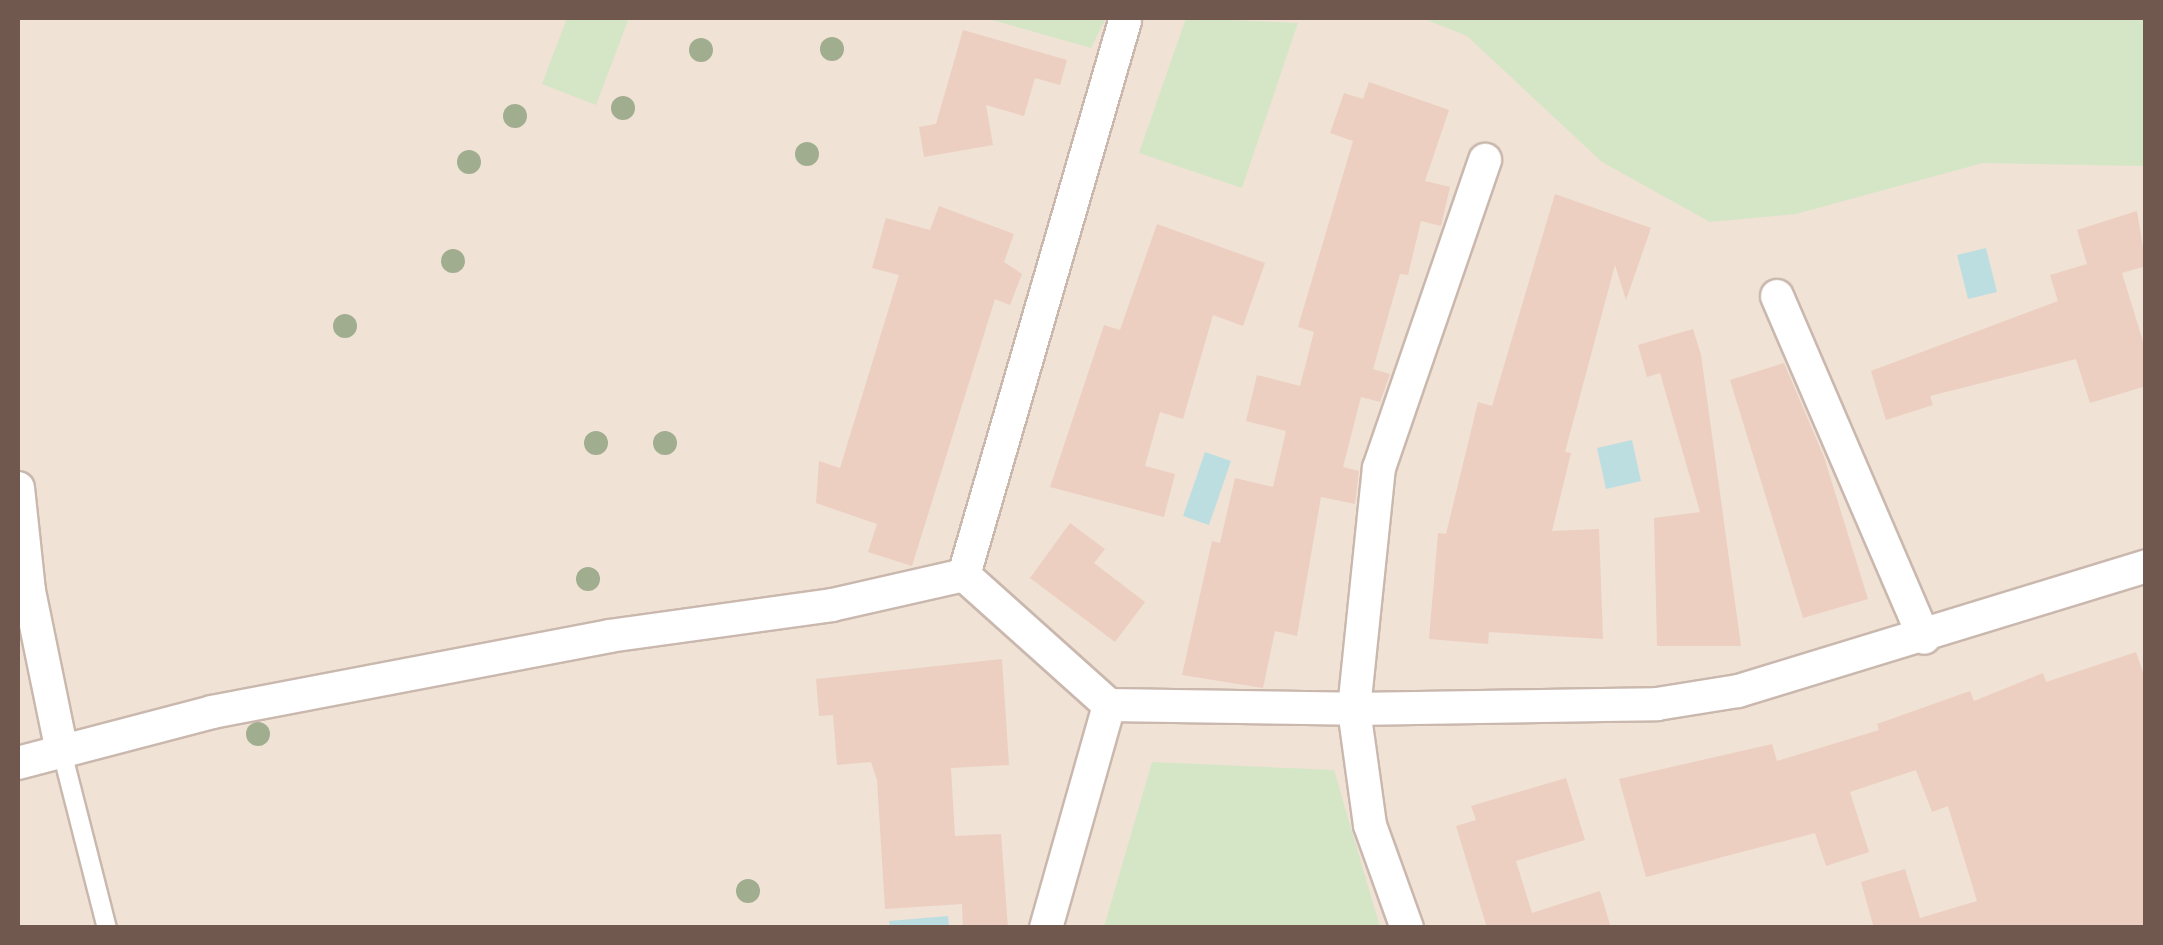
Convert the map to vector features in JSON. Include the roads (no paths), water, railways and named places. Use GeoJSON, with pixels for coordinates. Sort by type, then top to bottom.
{"type":"FeatureCollection","features":[{"type":"Feature","properties":{"kind":"street"},"geometry":{"type":"LineString","coordinates":[[964,575],[1125,21]]}},
{"type":"Feature","properties":{"kind":"street"},"geometry":{"type":"LineString","coordinates":[[1407,928],[1370,825],[1354,709],[1379,468],[1484,160]]}},
{"type":"Feature","properties":{"kind":"street"},"geometry":{"type":"LineString","coordinates":[[1777,296],[1924,638]]}},
{"type":"Feature","properties":{"kind":"street"},"geometry":{"type":"LineString","coordinates":[[18,488],[29,591],[62,752]]}},
{"type":"Feature","properties":{"kind":"street"},"geometry":{"type":"LineString","coordinates":[[964,575],[1110,706],[1354,709],[1658,704],[1738,691],[1924,638],[2146,566]]}},
{"type":"Feature","properties":{"kind":"street"},"geometry":{"type":"LineString","coordinates":[[18,762],[212,712],[434,668],[832,605],[964,575]]}},
{"type":"Feature","properties":{"kind":"street"},"geometry":{"type":"LineString","coordinates":[[1046,928],[1110,706]]}},
{"type":"Feature","properties":{"kind":"lane"},"geometry":{"type":"LineString","coordinates":[[62,752],[107,928]]}},
{"type":"Feature","properties":{"kind":"water"},"geometry":{"type":"Polygon","coordinates":[[[1986,248],[1997,292],[1968,299],[1957,255],[1986,248]]]}},
{"type":"Feature","properties":{"kind":"water"},"geometry":{"type":"Polygon","coordinates":[[[1632,440],[1641,481],[1606,489],[1597,448],[1632,440]]]}},
{"type":"Feature","properties":{"kind":"water"},"geometry":{"type":"Polygon","coordinates":[[[1205,452],[1231,461],[1209,525],[1183,516],[1205,452]]]}},
{"type":"Feature","properties":{"kind":"water"},"geometry":{"type":"Polygon","coordinates":[[[948,916],[949,927],[890,927],[889,921],[948,916]]]}}]}
